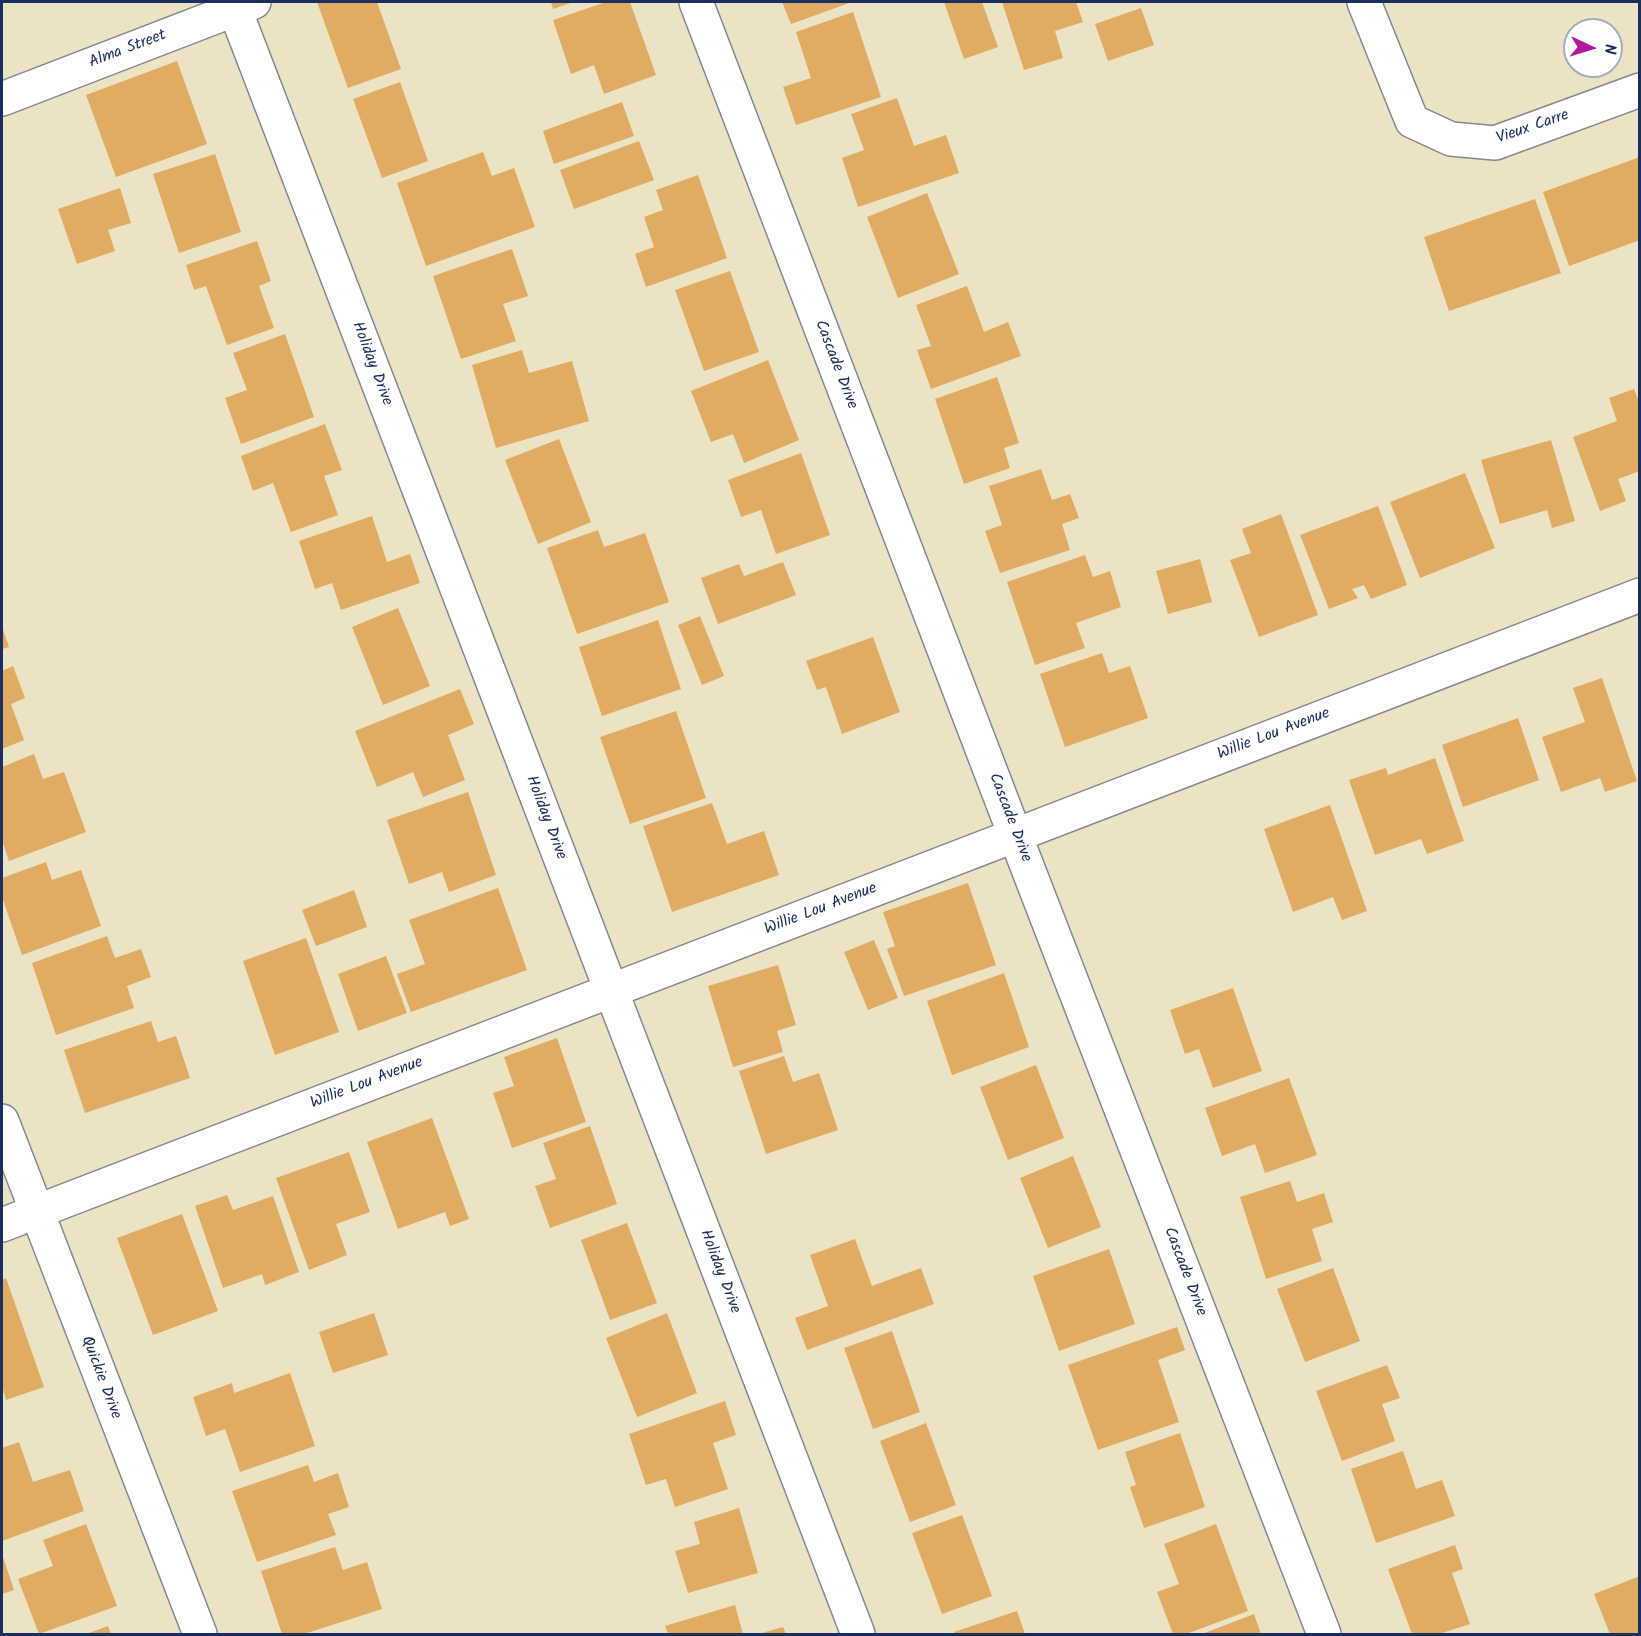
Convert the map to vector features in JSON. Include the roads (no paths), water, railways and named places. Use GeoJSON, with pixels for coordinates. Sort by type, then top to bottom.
{"type":"FeatureCollection","features":[{"type":"Feature","properties":{"kind":"street","name":"Cascade Drive"},"geometry":{"type":"LineString","coordinates":[[696,2],[1324,1635]]}},
{"type":"Feature","properties":{"kind":"street","name":"Vieux Carre"},"geometry":{"type":"LineString","coordinates":[[1364,2],[1412,122],[1450,139],[1495,143],[1640,90]]}},
{"type":"Feature","properties":{"kind":"street","name":"Alma Street"},"geometry":{"type":"LineString","coordinates":[[2,99],[240,4]]}},
{"type":"Feature","properties":{"kind":"street","name":"Holiday Drive"},"geometry":{"type":"LineString","coordinates":[[240,4],[611,990],[858,1635]]}},
{"type":"Feature","properties":{"kind":"street","name":"Willie Lou Avenue"},"geometry":{"type":"LineString","coordinates":[[2,1225],[1640,595]]}},
{"type":"Feature","properties":{"kind":"street","name":"Quickie Drive"},"geometry":{"type":"LineString","coordinates":[[2,1121],[200,1635]]}}]}
